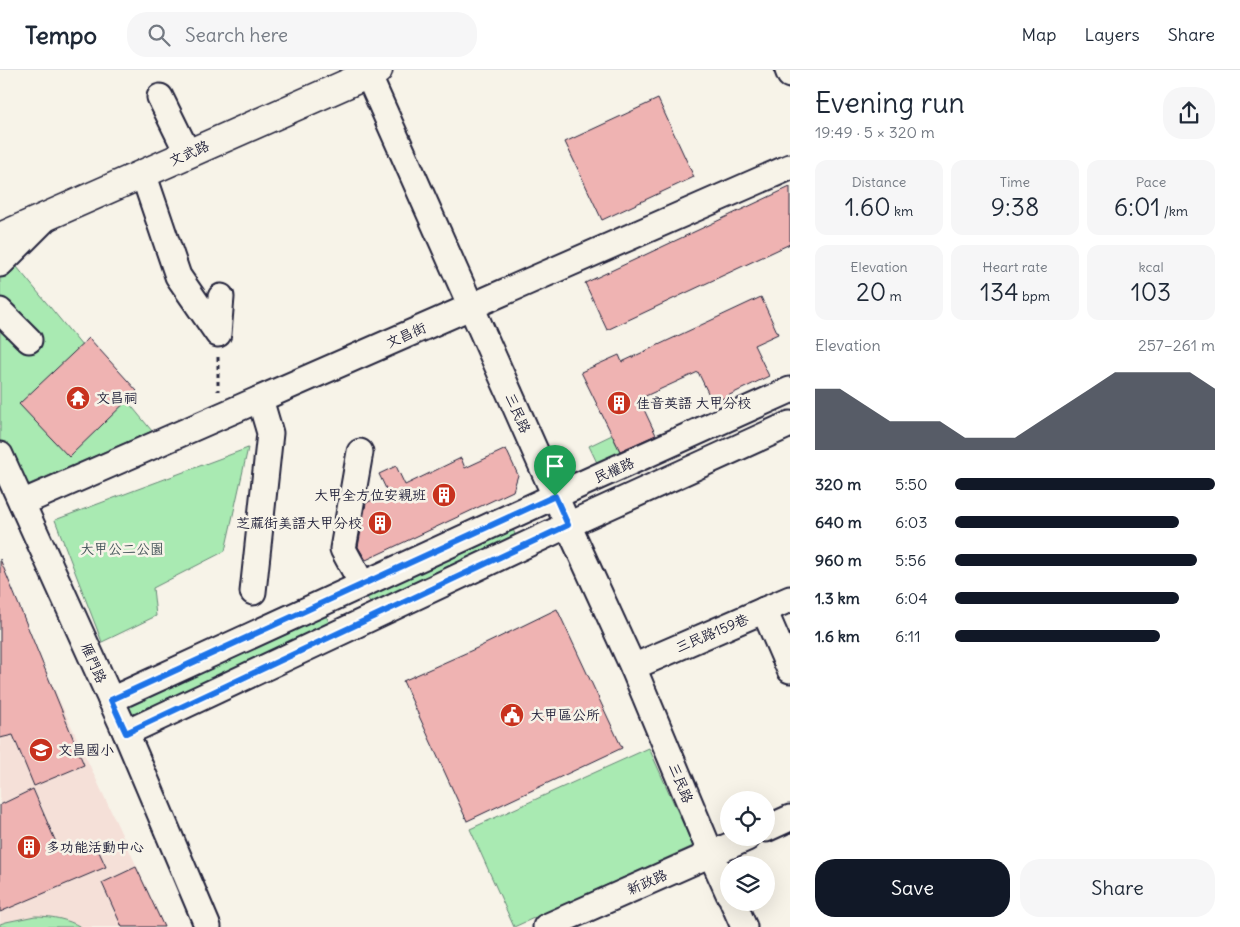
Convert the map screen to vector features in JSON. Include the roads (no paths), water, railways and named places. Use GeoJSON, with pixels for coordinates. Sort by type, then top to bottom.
{"type":"FeatureCollection","features":[{"type":"Feature","properties":{"kind":"main road","name":"文武路"},"geometry":{"type":"LineString","coordinates":[[0,237],[371,72]]}},
{"type":"Feature","properties":{"kind":"street"},"geometry":{"type":"LineString","coordinates":[[788,70],[790,75]]}},
{"type":"Feature","properties":{"kind":"street","name":"三民路"},"geometry":{"type":"LineString","coordinates":[[371,72],[471,306],[568,525],[634,667],[720,874]]}},
{"type":"Feature","properties":{"kind":"street"},"geometry":{"type":"LineString","coordinates":[[160,97],[188,154]]}},
{"type":"Feature","properties":{"kind":"street","name":"文昌街"},"geometry":{"type":"LineString","coordinates":[[22,503],[790,166]]}},
{"type":"Feature","properties":{"kind":"street"},"geometry":{"type":"LineString","coordinates":[[143,174],[178,276],[218,334],[221,297]]}},
{"type":"Feature","properties":{"kind":"street"},"geometry":{"type":"LineString","coordinates":[[0,264],[50,215]]}},
{"type":"Feature","properties":{"kind":"street"},"geometry":{"type":"LineString","coordinates":[[0,311],[29,340]]}},
{"type":"Feature","properties":{"kind":"street","name":"民權路"},"geometry":{"type":"LineString","coordinates":[[111,700],[790,390]]}},
{"type":"Feature","properties":{"kind":"street"},"geometry":{"type":"LineString","coordinates":[[253,592],[270,433],[260,399]]}},
{"type":"Feature","properties":{"kind":"street"},"geometry":{"type":"LineString","coordinates":[[126,733],[568,525],[790,424]]}},
{"type":"Feature","properties":{"kind":"street"},"geometry":{"type":"LineString","coordinates":[[355,625],[347,591],[342,549],[360,452]]}},
{"type":"Feature","properties":{"kind":"street","name":"雁門路"},"geometry":{"type":"LineString","coordinates":[[0,455],[126,733],[208,927]]}},
{"type":"Feature","properties":{"kind":"street","name":"三民路159巷"},"geometry":{"type":"LineString","coordinates":[[634,667],[790,599]]}},
{"type":"Feature","properties":{"kind":"street"},"geometry":{"type":"LineString","coordinates":[[764,610],[790,670]]}},
{"type":"Feature","properties":{"kind":"street"},"geometry":{"type":"LineString","coordinates":[[775,825],[790,818]]}},
{"type":"Feature","properties":{"kind":"street","name":"新政路"},"geometry":{"type":"LineString","coordinates":[[546,927],[730,846]]}},
{"type":"Feature","properties":{"kind":"street"},"geometry":{"type":"LineString","coordinates":[[737,911],[744,927]]}},
{"type":"Feature","properties":{"kind":"place","name":"文昌祠"},"geometry":{"type":"Point","coordinates":[78,398]}},
{"type":"Feature","properties":{"kind":"place","name":"佳音英語 大甲分校"},"geometry":{"type":"Point","coordinates":[619,403]}},
{"type":"Feature","properties":{"kind":"place","name":"大甲全方位安親班"},"geometry":{"type":"Point","coordinates":[444,495]}},
{"type":"Feature","properties":{"kind":"place","name":"芝蔴街美語大甲分校"},"geometry":{"type":"Point","coordinates":[380,523]}},
{"type":"Feature","properties":{"kind":"place","name":"大甲區公所"},"geometry":{"type":"Point","coordinates":[512,715]}},
{"type":"Feature","properties":{"kind":"place","name":"文昌國小"},"geometry":{"type":"Point","coordinates":[41,750]}},
{"type":"Feature","properties":{"kind":"place","name":"多功能活動中心"},"geometry":{"type":"Point","coordinates":[29,847]}},
{"type":"Feature","properties":{"kind":"park label","name":"大甲公二公園"},"geometry":{"type":"Point","coordinates":[122,549]}}]}
